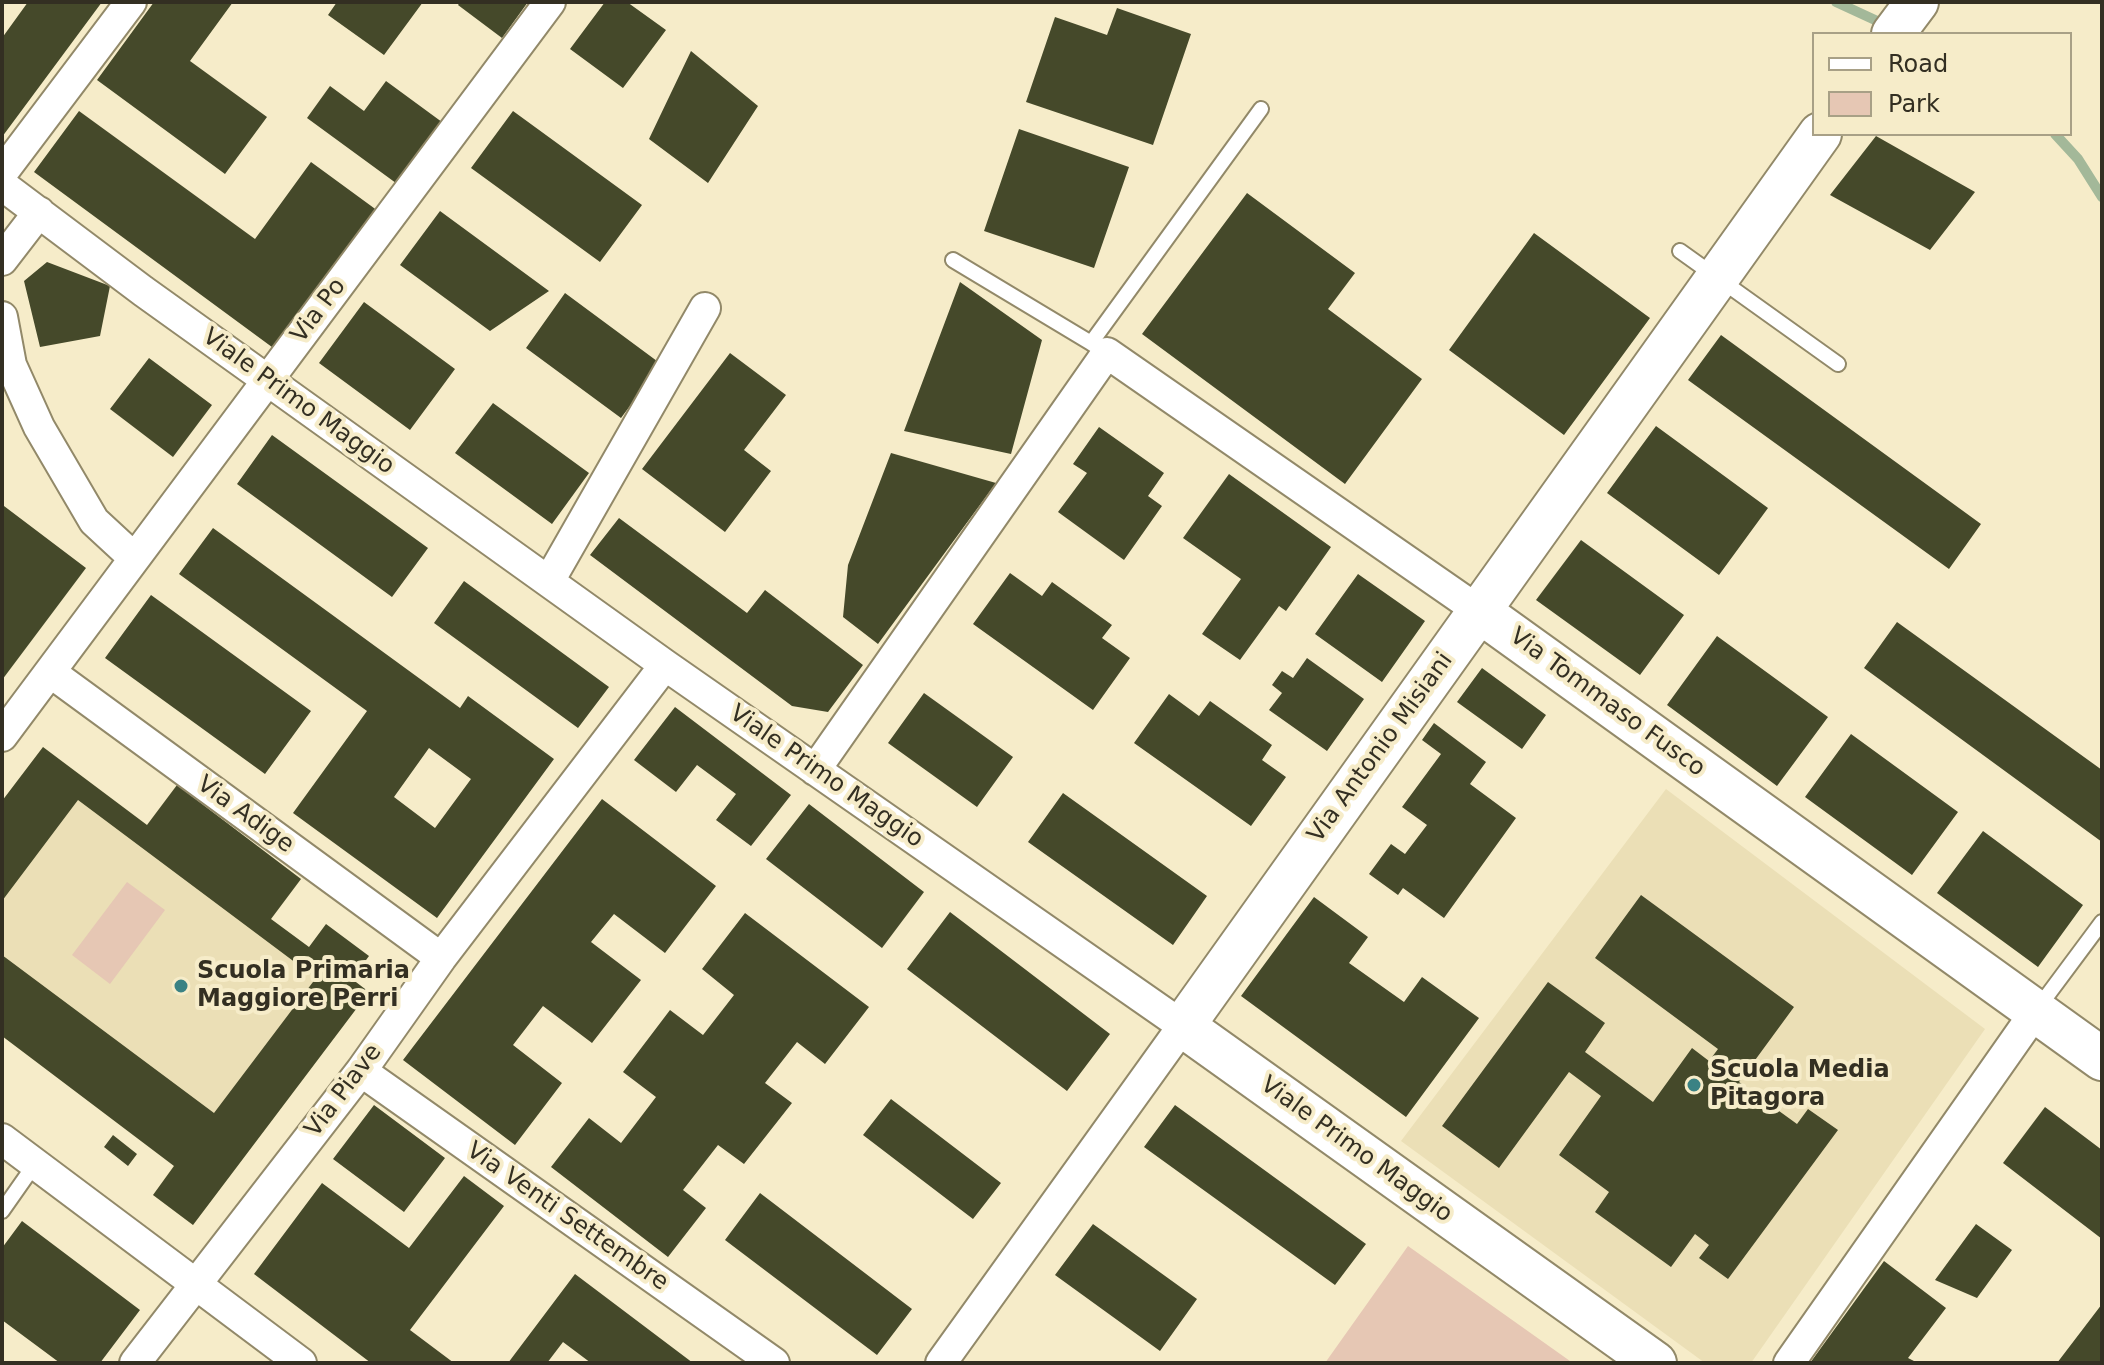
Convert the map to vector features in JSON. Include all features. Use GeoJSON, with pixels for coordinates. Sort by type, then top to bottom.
{"type":"FeatureCollection","features":[{"type":"Feature","properties":{"kind":"street"},"geometry":{"type":"LineString","coordinates":[[2,173],[131,2]]}},
{"type":"Feature","properties":{"kind":"street","name":"Via Po"},"geometry":{"type":"LineString","coordinates":[[2,736],[550,2]]}},
{"type":"Feature","properties":{"kind":"street"},"geometry":{"type":"LineString","coordinates":[[1894,32],[1917,2]]}},
{"type":"Feature","properties":{"kind":"street","name":"Via Antonio Misiani"},"geometry":{"type":"LineString","coordinates":[[941,1363],[1819,136]]}},
{"type":"Feature","properties":{"kind":"street","name":"Viale Primo Maggio"},"geometry":{"type":"LineString","coordinates":[[2,185],[665,665],[1183,1026],[1655,1363]]}},
{"type":"Feature","properties":{"kind":"street"},"geometry":{"type":"LineString","coordinates":[[2,260],[39,212]]}},
{"type":"Feature","properties":{"kind":"street"},"geometry":{"type":"LineString","coordinates":[[549,581],[705,308]]}},
{"type":"Feature","properties":{"kind":"street"},"geometry":{"type":"LineString","coordinates":[[2,317],[11,365],[39,427],[94,521],[134,558]]}},
{"type":"Feature","properties":{"kind":"street"},"geometry":{"type":"LineString","coordinates":[[815,770],[1099,348]]}},
{"type":"Feature","properties":{"kind":"street","name":"Via Tommaso Fusco"},"geometry":{"type":"LineString","coordinates":[[1099,348],[1479,611],[2102,1059]]}},
{"type":"Feature","properties":{"kind":"street","name":"Via Piave"},"geometry":{"type":"LineString","coordinates":[[135,1363],[361,1071],[441,958],[665,665]]}},
{"type":"Feature","properties":{"kind":"street","name":"Via Adige"},"geometry":{"type":"LineString","coordinates":[[50,672],[441,958]]}},
{"type":"Feature","properties":{"kind":"street"},"geometry":{"type":"LineString","coordinates":[[1789,1363],[2036,1011]]}},
{"type":"Feature","properties":{"kind":"street","name":"Via Venti Settembre"},"geometry":{"type":"LineString","coordinates":[[361,1071],[774,1363]]}},
{"type":"Feature","properties":{"kind":"street"},"geometry":{"type":"LineString","coordinates":[[2,1139],[301,1363]]}},
{"type":"Feature","properties":{"kind":"lane"},"geometry":{"type":"LineString","coordinates":[[953,260],[1099,348],[1261,109]]}},
{"type":"Feature","properties":{"kind":"lane"},"geometry":{"type":"LineString","coordinates":[[1680,251],[1838,364]]}},
{"type":"Feature","properties":{"kind":"lane"},"geometry":{"type":"LineString","coordinates":[[2036,1011],[2102,922]]}},
{"type":"Feature","properties":{"kind":"lane"},"geometry":{"type":"LineString","coordinates":[[2,1211],[35,1164]]}},
{"type":"Feature","properties":{"kind":"shaded area","name":"Scuola Primaria Maggiore Perri"},"geometry":{"type":"Polygon","coordinates":[[[43,747],[147,825],[177,785],[301,879],[271,919],[369,992],[193,1225],[153,1195],[174,1165],[2,1036],[2,801],[43,747]]]}},
{"type":"Feature","properties":{"kind":"shaded area","name":"Scuola Media Pitagora"},"geometry":{"type":"Polygon","coordinates":[[[1666,789],[1985,1029],[1751,1363],[1705,1363],[1401,1141],[1666,789]]]}},
{"type":"Feature","properties":{"kind":"green space"},"geometry":{"type":"Polygon","coordinates":[[[127,882],[165,910],[110,984],[72,955],[127,882]]]}},
{"type":"Feature","properties":{"kind":"green space"},"geometry":{"type":"Polygon","coordinates":[[[1408,1246],[1570,1361],[1569,1363],[1325,1363],[1408,1246]]]}},
{"type":"Feature","properties":{"kind":"building"},"geometry":{"type":"Polygon","coordinates":[[[28,2],[102,2],[2,137],[2,38],[28,2]]]}},
{"type":"Feature","properties":{"kind":"building"},"geometry":{"type":"Polygon","coordinates":[[[154,2],[233,2],[190,61],[267,117],[225,174],[97,80],[154,2]]]}},
{"type":"Feature","properties":{"kind":"building"},"geometry":{"type":"Polygon","coordinates":[[[337,2],[423,2],[384,55],[328,15],[337,2]]]}},
{"type":"Feature","properties":{"kind":"building"},"geometry":{"type":"Polygon","coordinates":[[[460,2],[528,2],[502,38],[458,5],[460,2]]]}},
{"type":"Feature","properties":{"kind":"building"},"geometry":{"type":"Polygon","coordinates":[[[605,2],[627,2],[666,30],[623,88],[570,49],[605,2]]]}},
{"type":"Feature","properties":{"kind":"building"},"geometry":{"type":"Polygon","coordinates":[[[1117,8],[1191,34],[1153,145],[1026,102],[1055,17],[1107,35],[1117,8]]]}},
{"type":"Feature","properties":{"kind":"building"},"geometry":{"type":"Polygon","coordinates":[[[691,51],[758,106],[708,183],[649,139],[691,51]]]}},
{"type":"Feature","properties":{"kind":"building"},"geometry":{"type":"Polygon","coordinates":[[[386,81],[446,125],[400,186],[307,118],[330,86],[364,111],[386,81]]]}},
{"type":"Feature","properties":{"kind":"building"},"geometry":{"type":"Polygon","coordinates":[[[79,111],[255,239],[311,162],[378,211],[276,350],[34,172],[79,111]]]}},
{"type":"Feature","properties":{"kind":"building"},"geometry":{"type":"Polygon","coordinates":[[[513,111],[642,205],[600,262],[471,168],[513,111]]]}},
{"type":"Feature","properties":{"kind":"building"},"geometry":{"type":"Polygon","coordinates":[[[1019,129],[1129,167],[1094,268],[984,231],[1019,129]]]}},
{"type":"Feature","properties":{"kind":"building"},"geometry":{"type":"Polygon","coordinates":[[[1876,136],[1975,192],[1930,250],[1830,195],[1876,136]]]}},
{"type":"Feature","properties":{"kind":"building"},"geometry":{"type":"Polygon","coordinates":[[[1247,193],[1355,273],[1328,309],[1422,379],[1345,484],[1142,334],[1247,193]]]}},
{"type":"Feature","properties":{"kind":"building"},"geometry":{"type":"Polygon","coordinates":[[[440,211],[549,291],[490,331],[400,265],[440,211]]]}},
{"type":"Feature","properties":{"kind":"building"},"geometry":{"type":"Polygon","coordinates":[[[1534,233],[1650,318],[1564,435],[1449,350],[1534,233]]]}},
{"type":"Feature","properties":{"kind":"building"},"geometry":{"type":"Polygon","coordinates":[[[47,262],[110,286],[100,336],[40,347],[24,281],[47,262]]]}},
{"type":"Feature","properties":{"kind":"building"},"geometry":{"type":"Polygon","coordinates":[[[960,282],[1042,340],[1011,454],[904,431],[960,282]]]}},
{"type":"Feature","properties":{"kind":"building"},"geometry":{"type":"Polygon","coordinates":[[[565,293],[661,364],[621,418],[526,348],[565,293]]]}},
{"type":"Feature","properties":{"kind":"building"},"geometry":{"type":"Polygon","coordinates":[[[364,302],[455,369],[410,430],[319,363],[364,302]]]}},
{"type":"Feature","properties":{"kind":"building"},"geometry":{"type":"Polygon","coordinates":[[[1721,335],[1981,524],[1949,569],[1688,380],[1721,335]]]}},
{"type":"Feature","properties":{"kind":"building"},"geometry":{"type":"Polygon","coordinates":[[[730,353],[786,395],[744,450],[771,471],[725,532],[642,469],[730,353]]]}},
{"type":"Feature","properties":{"kind":"building"},"geometry":{"type":"Polygon","coordinates":[[[149,358],[212,405],[173,457],[110,409],[149,358]]]}},
{"type":"Feature","properties":{"kind":"building"},"geometry":{"type":"Polygon","coordinates":[[[493,403],[589,473],[552,524],[455,453],[493,403]]]}},
{"type":"Feature","properties":{"kind":"building"},"geometry":{"type":"Polygon","coordinates":[[[1656,426],[1768,508],[1719,575],[1607,493],[1656,426]]]}},
{"type":"Feature","properties":{"kind":"building"},"geometry":{"type":"Polygon","coordinates":[[[1099,427],[1164,473],[1148,496],[1162,506],[1124,560],[1058,512],[1087,473],[1073,464],[1099,427]]]}},
{"type":"Feature","properties":{"kind":"building"},"geometry":{"type":"Polygon","coordinates":[[[272,435],[428,548],[392,597],[237,484],[272,435]]]}},
{"type":"Feature","properties":{"kind":"building"},"geometry":{"type":"Polygon","coordinates":[[[891,453],[996,483],[878,644],[843,617],[848,565],[891,453]]]}},
{"type":"Feature","properties":{"kind":"building"},"geometry":{"type":"Polygon","coordinates":[[[1229,474],[1331,547],[1286,611],[1279,606],[1240,660],[1202,634],[1241,579],[1183,538],[1229,474]]]}},
{"type":"Feature","properties":{"kind":"building"},"geometry":{"type":"Polygon","coordinates":[[[4,506],[86,568],[2,680],[2,508],[4,506]]]}},
{"type":"Feature","properties":{"kind":"building"},"geometry":{"type":"Polygon","coordinates":[[[619,518],[747,613],[765,590],[863,665],[828,712],[792,706],[590,555],[619,518]]]}},
{"type":"Feature","properties":{"kind":"building"},"geometry":{"type":"Polygon","coordinates":[[[213,528],[460,708],[468,696],[554,759],[437,918],[293,813],[367,711],[179,574],[213,528]],[[429,748],[394,797],[435,828],[471,779],[429,748]]]}},
{"type":"Feature","properties":{"kind":"building"},"geometry":{"type":"Polygon","coordinates":[[[1581,540],[1684,615],[1640,675],[1536,600],[1581,540]]]}},
{"type":"Feature","properties":{"kind":"building"},"geometry":{"type":"Polygon","coordinates":[[[1010,573],[1042,596],[1052,582],[1112,625],[1102,638],[1130,658],[1093,710],[973,624],[1010,573]]]}},
{"type":"Feature","properties":{"kind":"building"},"geometry":{"type":"Polygon","coordinates":[[[1358,574],[1425,621],[1382,682],[1315,634],[1358,574]]]}},
{"type":"Feature","properties":{"kind":"building"},"geometry":{"type":"Polygon","coordinates":[[[464,581],[609,687],[578,728],[434,623],[464,581]]]}},
{"type":"Feature","properties":{"kind":"building"},"geometry":{"type":"Polygon","coordinates":[[[151,595],[311,711],[265,774],[105,658],[151,595]]]}},
{"type":"Feature","properties":{"kind":"building"},"geometry":{"type":"Polygon","coordinates":[[[1897,622],[2102,770],[2102,842],[1864,668],[1897,622]]]}},
{"type":"Feature","properties":{"kind":"building"},"geometry":{"type":"Polygon","coordinates":[[[1717,636],[1828,717],[1777,786],[1667,705],[1717,636]]]}},
{"type":"Feature","properties":{"kind":"building"},"geometry":{"type":"Polygon","coordinates":[[[1307,658],[1364,699],[1327,751],[1269,710],[1282,693],[1272,685],[1282,671],[1293,678],[1307,658]]]}},
{"type":"Feature","properties":{"kind":"building"},"geometry":{"type":"Polygon","coordinates":[[[1482,668],[1546,715],[1522,749],[1457,702],[1482,668]]]}},
{"type":"Feature","properties":{"kind":"building"},"geometry":{"type":"Polygon","coordinates":[[[924,693],[1013,757],[977,807],[888,743],[924,693]]]}},
{"type":"Feature","properties":{"kind":"building"},"geometry":{"type":"Polygon","coordinates":[[[1169,694],[1199,716],[1210,701],[1272,745],[1262,760],[1286,777],[1251,826],[1134,743],[1169,694]]]}},
{"type":"Feature","properties":{"kind":"building"},"geometry":{"type":"Polygon","coordinates":[[[675,707],[791,795],[751,846],[716,820],[736,794],[697,765],[676,792],[634,760],[675,707]]]}},
{"type":"Feature","properties":{"kind":"building"},"geometry":{"type":"Polygon","coordinates":[[[1434,723],[1486,762],[1470,784],[1516,818],[1444,918],[1403,888],[1398,895],[1369,874],[1391,844],[1405,854],[1427,825],[1402,807],[1441,754],[1422,740],[1434,723]]]}},
{"type":"Feature","properties":{"kind":"building"},"geometry":{"type":"Polygon","coordinates":[[[1851,734],[1958,812],[1912,875],[1805,797],[1851,734]]]}},
{"type":"Feature","properties":{"kind":"building"},"geometry":{"type":"Polygon","coordinates":[[[43,747],[147,825],[177,785],[301,879],[271,919],[309,947],[326,924],[369,956],[352,979],[369,992],[193,1225],[153,1195],[174,1166],[2,1036],[2,955],[214,1113],[316,978],[78,800],[2,901],[2,801],[43,747]]]}},
{"type":"Feature","properties":{"kind":"building"},"geometry":{"type":"Polygon","coordinates":[[[1063,793],[1207,896],[1173,945],[1028,842],[1063,793]]]}},
{"type":"Feature","properties":{"kind":"building"},"geometry":{"type":"Polygon","coordinates":[[[602,799],[716,886],[665,953],[614,914],[591,942],[641,980],[592,1043],[543,1006],[513,1045],[562,1083],[515,1145],[403,1060],[602,799]]]}},
{"type":"Feature","properties":{"kind":"building"},"geometry":{"type":"Polygon","coordinates":[[[809,804],[924,892],[882,948],[766,859],[809,804]]]}},
{"type":"Feature","properties":{"kind":"building"},"geometry":{"type":"Polygon","coordinates":[[[1983,831],[2083,905],[2038,967],[1937,893],[1983,831]]]}},
{"type":"Feature","properties":{"kind":"building"},"geometry":{"type":"Polygon","coordinates":[[[1641,895],[1794,1007],[1739,1082],[1797,1124],[1808,1109],[1838,1130],[1728,1279],[1699,1258],[1709,1245],[1695,1234],[1671,1267],[1595,1212],[1609,1192],[1559,1155],[1601,1096],[1569,1072],[1499,1168],[1442,1126],[1548,982],[1605,1023],[1585,1052],[1653,1102],[1692,1048],[1709,1061],[1718,1049],[1595,958],[1641,895]]]}},
{"type":"Feature","properties":{"kind":"building"},"geometry":{"type":"Polygon","coordinates":[[[1314,897],[1368,937],[1349,963],[1404,1002],[1422,977],[1479,1018],[1406,1117],[1241,996],[1314,897]]]}},
{"type":"Feature","properties":{"kind":"building"},"geometry":{"type":"Polygon","coordinates":[[[950,912],[1110,1034],[1067,1091],[907,969],[950,912]]]}},
{"type":"Feature","properties":{"kind":"building"},"geometry":{"type":"Polygon","coordinates":[[[745,913],[869,1007],[825,1064],[797,1042],[765,1083],[792,1103],[744,1164],[718,1145],[683,1190],[706,1208],[668,1257],[551,1167],[589,1118],[621,1143],[656,1097],[623,1072],[670,1010],[703,1035],[734,995],[702,969],[745,913]]]}},
{"type":"Feature","properties":{"kind":"building"},"geometry":{"type":"Polygon","coordinates":[[[891,1099],[1001,1183],[973,1219],[863,1135],[891,1099]]]}},
{"type":"Feature","properties":{"kind":"building"},"geometry":{"type":"Polygon","coordinates":[[[374,1105],[445,1158],[404,1212],[333,1159],[374,1105]]]}},
{"type":"Feature","properties":{"kind":"building"},"geometry":{"type":"Polygon","coordinates":[[[1175,1105],[1366,1244],[1335,1285],[1144,1147],[1175,1105]]]}},
{"type":"Feature","properties":{"kind":"building"},"geometry":{"type":"Polygon","coordinates":[[[2045,1107],[2102,1150],[2102,1239],[2003,1163],[2045,1107]]]}},
{"type":"Feature","properties":{"kind":"building"},"geometry":{"type":"Polygon","coordinates":[[[113,1135],[137,1154],[128,1166],[104,1147],[113,1135]]]}},
{"type":"Feature","properties":{"kind":"building"},"geometry":{"type":"Polygon","coordinates":[[[464,1176],[504,1206],[410,1330],[454,1363],[371,1363],[254,1274],[322,1183],[409,1248],[464,1176]]]}},
{"type":"Feature","properties":{"kind":"building"},"geometry":{"type":"Polygon","coordinates":[[[760,1193],[912,1309],[877,1355],[725,1240],[760,1193]]]}},
{"type":"Feature","properties":{"kind":"building"},"geometry":{"type":"Polygon","coordinates":[[[22,1221],[140,1310],[100,1363],[60,1363],[2,1320],[2,1248],[22,1221]]]}},
{"type":"Feature","properties":{"kind":"building"},"geometry":{"type":"Polygon","coordinates":[[[1093,1224],[1197,1299],[1160,1351],[1055,1275],[1093,1224]]]}},
{"type":"Feature","properties":{"kind":"building"},"geometry":{"type":"Polygon","coordinates":[[[1976,1224],[2012,1250],[1977,1298],[1935,1280],[1976,1224]]]}},
{"type":"Feature","properties":{"kind":"building"},"geometry":{"type":"Polygon","coordinates":[[[1884,1261],[1946,1308],[1908,1358],[1918,1363],[1810,1363],[1884,1261]]]}},
{"type":"Feature","properties":{"kind":"building"},"geometry":{"type":"Polygon","coordinates":[[[575,1274],[693,1363],[591,1363],[563,1342],[547,1363],[508,1363],[575,1274]]]}},
{"type":"Feature","properties":{"kind":"building"},"geometry":{"type":"Polygon","coordinates":[[[2102,1304],[2102,1363],[2057,1363],[2102,1304]]]}},
{"type":"Feature","properties":{"kind":"waterway"},"geometry":{"type":"LineString","coordinates":[[1836,2],[1888,26]]}},
{"type":"Feature","properties":{"kind":"waterway"},"geometry":{"type":"LineString","coordinates":[[2057,136],[2078,159],[2102,197]]}},
{"type":"Feature","properties":{"kind":"place","name":"Scuola Primaria Maggiore Perri"},"geometry":{"type":"Point","coordinates":[181,986]}},
{"type":"Feature","properties":{"kind":"place","name":"Scuola Media Pitagora"},"geometry":{"type":"Point","coordinates":[1694,1085]}}]}
